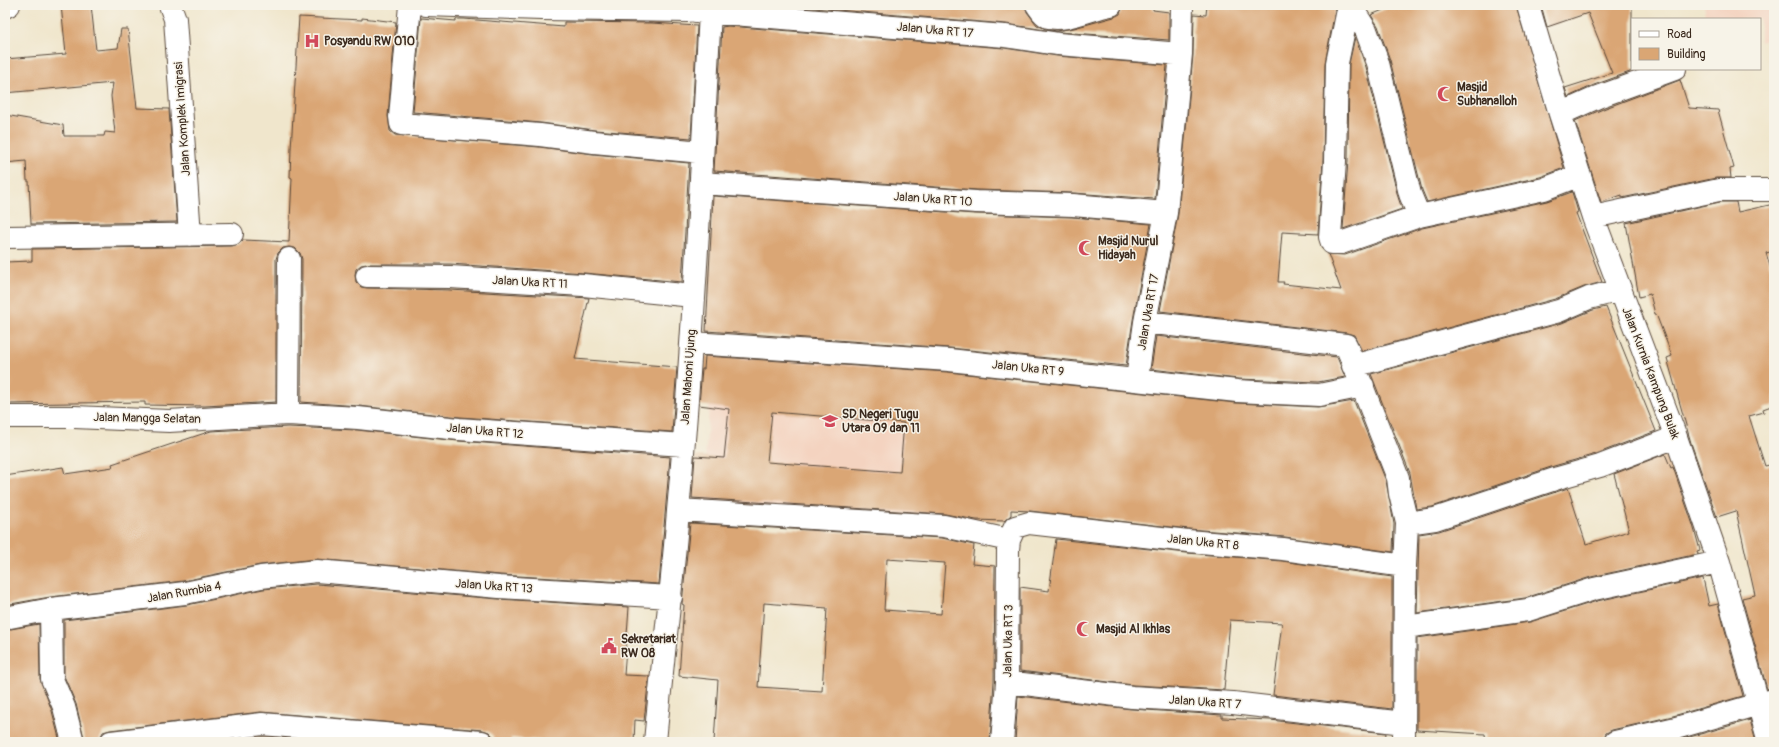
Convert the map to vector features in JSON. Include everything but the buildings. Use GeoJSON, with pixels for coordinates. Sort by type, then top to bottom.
{"type":"FeatureCollection","features":[{"type":"Feature","properties":{"kind":"street"},"geometry":{"type":"LineString","coordinates":[[5,7],[9,5]]}},
{"type":"Feature","properties":{"kind":"street","name":"Jalan Komplek Imigrasi"},"geometry":{"type":"LineString","coordinates":[[170,5],[176,19],[190,235]]}},
{"type":"Feature","properties":{"kind":"street"},"geometry":{"type":"LineString","coordinates":[[410,5],[400,117],[401,124],[540,135],[601,143],[702,152]]}},
{"type":"Feature","properties":{"kind":"street","name":"Jalan Uka RT 17"},"geometry":{"type":"LineString","coordinates":[[426,5],[688,8],[710,12],[1005,36],[1058,44],[1181,54]]}},
{"type":"Feature","properties":{"kind":"street"},"geometry":{"type":"LineString","coordinates":[[1037,5],[1047,16],[1067,16],[1111,5]]}},
{"type":"Feature","properties":{"kind":"street","name":"Jalan Uka RT 17"},"geometry":{"type":"LineString","coordinates":[[1137,379],[1145,322],[1166,213],[1181,54],[1182,5]]}},
{"type":"Feature","properties":{"kind":"street"},"geometry":{"type":"LineString","coordinates":[[1350,5],[1366,30],[1378,62],[1408,186],[1419,216]]}},
{"type":"Feature","properties":{"kind":"street"},"geometry":{"type":"LineString","coordinates":[[1350,5],[1337,63],[1335,161],[1330,237],[1332,243],[1341,243],[1419,216],[1537,190],[1580,176]]}},
{"type":"Feature","properties":{"kind":"street","name":"Jalan Kurnia Kampung Bulak"},"geometry":{"type":"LineString","coordinates":[[1528,5],[1560,114],[1593,217],[1676,437],[1767,701],[1769,742]]}},
{"type":"Feature","properties":{"kind":"street","name":"Jalan Mahoni Ujung"},"geometry":{"type":"LineString","coordinates":[[655,742],[663,649],[671,597],[692,344],[693,296],[710,12]]}},
{"type":"Feature","properties":{"kind":"street"},"geometry":{"type":"LineString","coordinates":[[1560,114],[1598,97],[1672,70]]}},
{"type":"Feature","properties":{"kind":"street","name":"Jalan Uka RT 10"},"geometry":{"type":"LineString","coordinates":[[700,183],[969,201],[1073,205],[1166,213]]}},
{"type":"Feature","properties":{"kind":"street"},"geometry":{"type":"LineString","coordinates":[[1593,217],[1719,190],[1774,190]]}},
{"type":"Feature","properties":{"kind":"street"},"geometry":{"type":"LineString","coordinates":[[5,238],[232,234]]}},
{"type":"Feature","properties":{"kind":"street"},"geometry":{"type":"LineString","coordinates":[[288,414],[289,259]]}},
{"type":"Feature","properties":{"kind":"street","name":"Jalan Uka RT 11"},"geometry":{"type":"LineString","coordinates":[[367,276],[450,277],[575,284],[693,296]]}},
{"type":"Feature","properties":{"kind":"street"},"geometry":{"type":"LineString","coordinates":[[1353,366],[1559,310],[1589,298],[1620,290]]}},
{"type":"Feature","properties":{"kind":"street"},"geometry":{"type":"LineString","coordinates":[[1145,322],[1346,345],[1398,478],[1407,523],[1405,566],[1404,732]]}},
{"type":"Feature","properties":{"kind":"street","name":"Jalan Uka RT 9"},"geometry":{"type":"LineString","coordinates":[[692,344],[949,360],[1137,379],[1237,391],[1319,395],[1363,386]]}},
{"type":"Feature","properties":{"kind":"street","name":"Jalan Mangga Selatan"},"geometry":{"type":"LineString","coordinates":[[5,417],[74,417],[169,420],[288,414]]}},
{"type":"Feature","properties":{"kind":"street","name":"Jalan Uka RT 12"},"geometry":{"type":"LineString","coordinates":[[288,414],[358,418],[459,429],[683,445]]}},
{"type":"Feature","properties":{"kind":"street"},"geometry":{"type":"LineString","coordinates":[[1407,523],[1435,519],[1550,480],[1600,466],[1676,437]]}},
{"type":"Feature","properties":{"kind":"street"},"geometry":{"type":"LineString","coordinates":[[679,510],[944,526],[1009,540]]}},
{"type":"Feature","properties":{"kind":"street","name":"Jalan Uka RT 8"},"geometry":{"type":"LineString","coordinates":[[1009,540],[1015,527],[1029,523],[1283,550],[1405,566]]}},
{"type":"Feature","properties":{"kind":"street","name":"Jalan Uka RT 3"},"geometry":{"type":"LineString","coordinates":[[1002,742],[1007,682],[1009,540]]}},
{"type":"Feature","properties":{"kind":"street"},"geometry":{"type":"LineString","coordinates":[[1405,627],[1528,610],[1594,589],[1719,562]]}},
{"type":"Feature","properties":{"kind":"street","name":"Jalan Uka RT 13"},"geometry":{"type":"LineString","coordinates":[[317,571],[499,587],[671,597]]}},
{"type":"Feature","properties":{"kind":"street","name":"Jalan Rumbia 4"},"geometry":{"type":"LineString","coordinates":[[5,618],[51,609],[185,594],[261,577],[317,571]]}},
{"type":"Feature","properties":{"kind":"street"},"geometry":{"type":"LineString","coordinates":[[51,609],[50,644],[52,679],[64,707],[73,742]]}},
{"type":"Feature","properties":{"kind":"street","name":"Jalan Uka RT 7"},"geometry":{"type":"LineString","coordinates":[[1007,682],[1132,697],[1233,704],[1404,732]]}},
{"type":"Feature","properties":{"kind":"street"},"geometry":{"type":"LineString","coordinates":[[1615,742],[1676,728],[1767,701]]}},
{"type":"Feature","properties":{"kind":"street"},"geometry":{"type":"LineString","coordinates":[[111,742],[262,724],[482,742]]}},
{"type":"Feature","properties":{"kind":"shaded area"},"geometry":{"type":"Polygon","coordinates":[[[1704,5],[1774,5],[1774,37],[1761,42],[1761,18],[1707,18],[1704,5]]]}},
{"type":"Feature","properties":{"kind":"shaded area","name":"SD Negeri Tugu Utara 09 dan 11"},"geometry":{"type":"Polygon","coordinates":[[[713,354],[956,372],[948,470],[966,471],[963,521],[702,502],[713,354]]]}},
{"type":"Feature","properties":{"kind":"place","name":"Posyandu RW 010"},"geometry":{"type":"Point","coordinates":[312,41]}},
{"type":"Feature","properties":{"kind":"place","name":"Masjid Subhanalloh"},"geometry":{"type":"Point","coordinates":[1445,94]}},
{"type":"Feature","properties":{"kind":"place","name":"Masjid Nurul Hidayah"},"geometry":{"type":"Point","coordinates":[1086,248]}},
{"type":"Feature","properties":{"kind":"place","name":"SD Negeri Tugu Utara 09 dan 11"},"geometry":{"type":"Point","coordinates":[830,421]}},
{"type":"Feature","properties":{"kind":"place","name":"Masjid Al Ikhlas"},"geometry":{"type":"Point","coordinates":[1084,629]}},
{"type":"Feature","properties":{"kind":"place","name":"Sekretariat RW 08"},"geometry":{"type":"Point","coordinates":[609,646]}}]}
